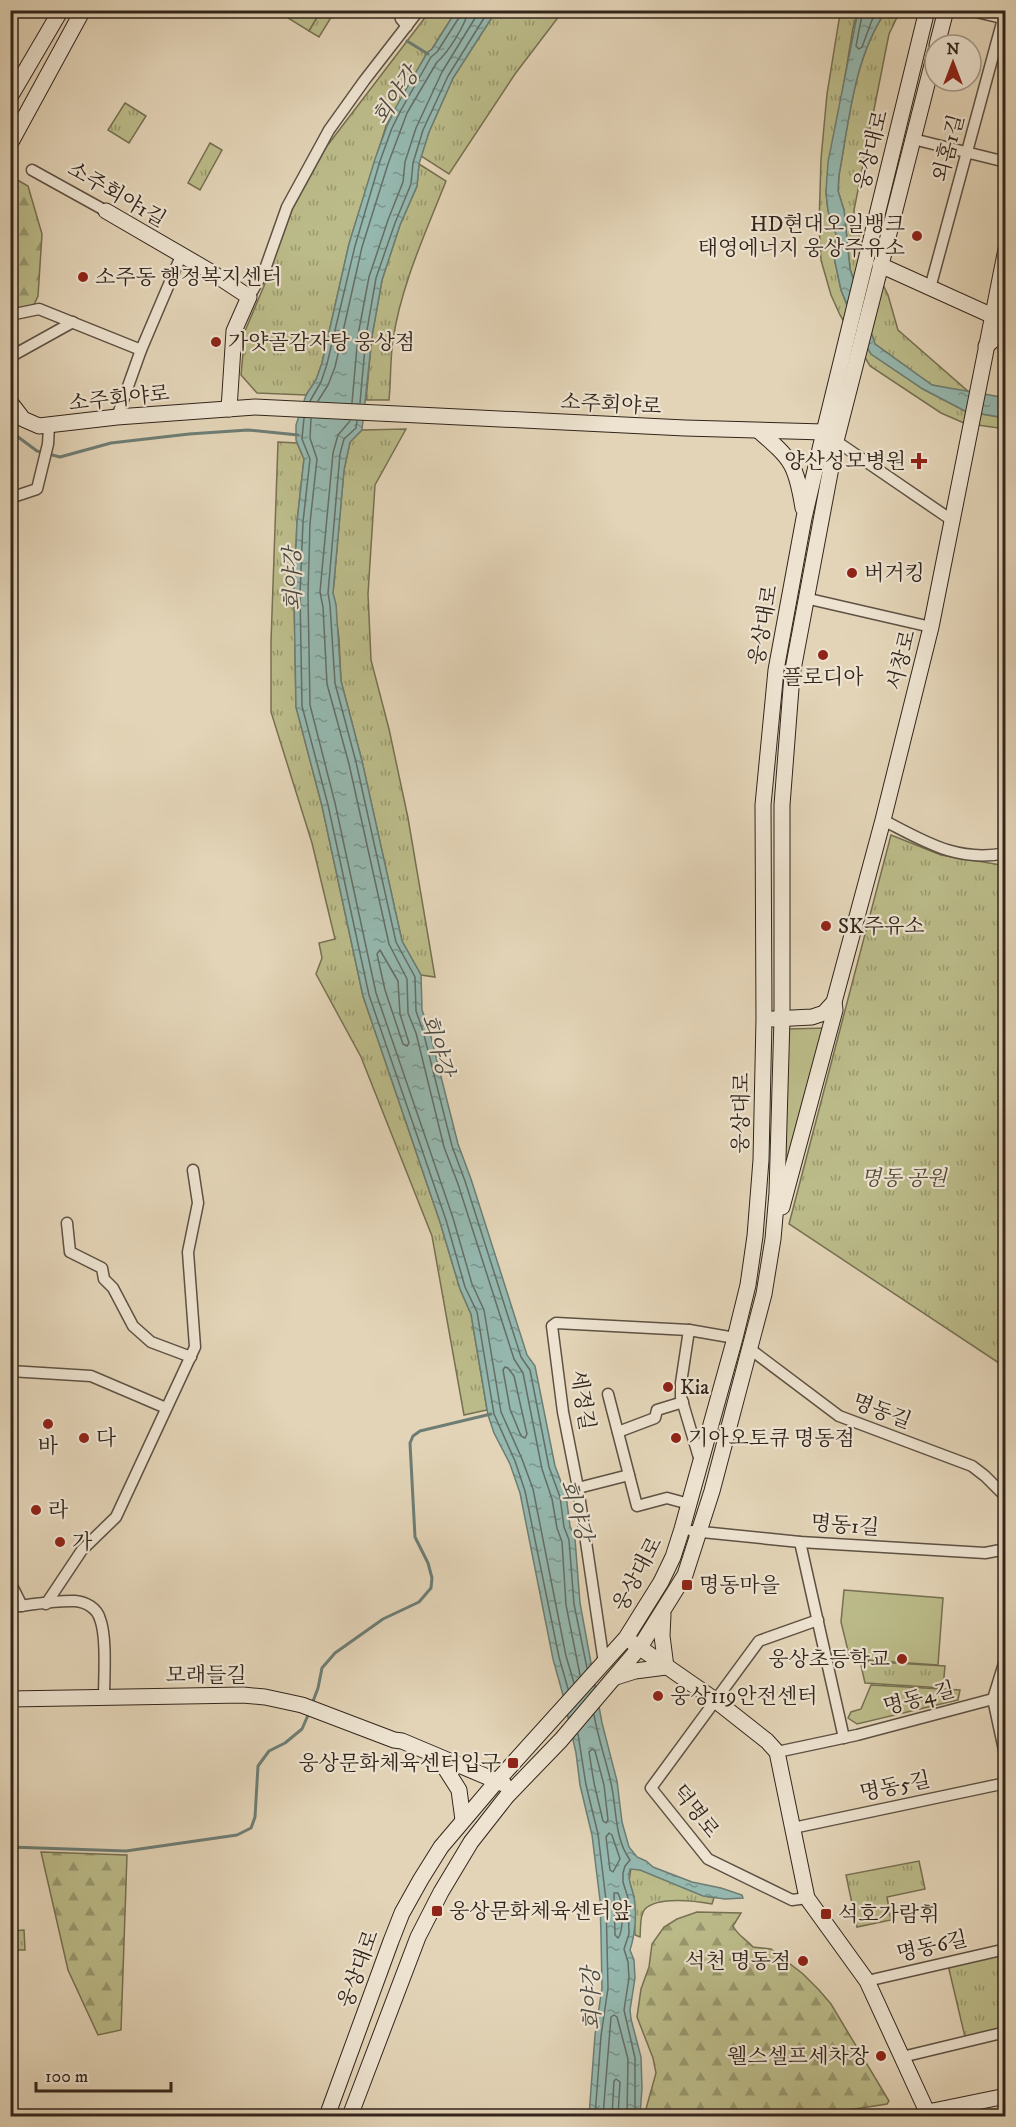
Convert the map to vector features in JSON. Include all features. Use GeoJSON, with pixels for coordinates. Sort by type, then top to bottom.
{"type":"FeatureCollection","features":[{"type":"Feature","properties":{"kind":"main road"},"geometry":{"type":"LineString","coordinates":[[12,91],[61,10]]}},
{"type":"Feature","properties":{"kind":"main road"},"geometry":{"type":"LineString","coordinates":[[10,144],[83,10]]}},
{"type":"Feature","properties":{"kind":"main road","name":"웅상대로"},"geometry":{"type":"LineString","coordinates":[[350,2116],[418,1938],[441,1892],[471,1842],[510,1792],[561,1740],[640,1647],[685,1575],[700,1532],[764,1294],[773,1239],[777,1193],[782,1018],[782,805],[792,675],[849,324],[927,10]]}},
{"type":"Feature","properties":{"kind":"main road"},"geometry":{"type":"LineString","coordinates":[[940,33],[946,10]]}},
{"type":"Feature","properties":{"kind":"main road","name":"웅상대로"},"geometry":{"type":"LineString","coordinates":[[327,2116],[402,1913],[430,1863],[493,1785],[626,1638],[661,1582],[673,1557],[682,1529],[735,1338],[748,1285],[756,1236],[762,1160],[763,805],[776,670],[804,518],[862,340],[925,93]]}},
{"type":"Feature","properties":{"kind":"main road","name":"소주회야1길"},"geometry":{"type":"LineString","coordinates":[[106,212],[212,272],[249,297]]}},
{"type":"Feature","properties":{"kind":"main road","name":"서창로"},"geometry":{"type":"LineString","coordinates":[[773,1239],[836,1010],[834,1002],[883,820],[931,627],[986,346],[998,318],[1005,249]]}},
{"type":"Feature","properties":{"kind":"main road"},"geometry":{"type":"LineString","coordinates":[[879,270],[930,288],[998,318]]}},
{"type":"Feature","properties":{"kind":"main road"},"geometry":{"type":"LineString","coordinates":[[229,409],[234,331],[249,297]]}},
{"type":"Feature","properties":{"kind":"main road"},"geometry":{"type":"LineString","coordinates":[[986,346],[1005,334]]}},
{"type":"Feature","properties":{"kind":"main road","name":"소주회야로"},"geometry":{"type":"LineString","coordinates":[[10,402],[23,419],[39,426],[117,417],[255,407],[830,436]]}},
{"type":"Feature","properties":{"kind":"main road"},"geometry":{"type":"LineString","coordinates":[[759,431],[787,455],[793,465],[801,494],[804,518]]}},
{"type":"Feature","properties":{"kind":"main road"},"geometry":{"type":"LineString","coordinates":[[782,997],[792,1010],[812,1017]]}},
{"type":"Feature","properties":{"kind":"main road"},"geometry":{"type":"LineString","coordinates":[[764,1019],[812,1017],[824,1013],[834,1002]]}},
{"type":"Feature","properties":{"kind":"main road"},"geometry":{"type":"LineString","coordinates":[[663,1613],[662,1636],[666,1667]]}},
{"type":"Feature","properties":{"kind":"main road"},"geometry":{"type":"LineString","coordinates":[[626,1638],[715,1700],[767,1741],[777,1752],[807,1898],[867,1981],[929,2114],[1005,2096]]}},
{"type":"Feature","properties":{"kind":"main road"},"geometry":{"type":"LineString","coordinates":[[616,1677],[635,1671],[666,1667]]}},
{"type":"Feature","properties":{"kind":"main road","name":"모래들길"},"geometry":{"type":"LineString","coordinates":[[10,1700],[243,1695],[282,1699],[321,1711],[394,1740],[396,1746],[510,1792]]}},
{"type":"Feature","properties":{"kind":"main road"},"geometry":{"type":"LineString","coordinates":[[464,1820],[459,1790],[447,1765],[490,1767],[508,1764],[518,1758]]}},
{"type":"Feature","properties":{"kind":"street"},"geometry":{"type":"LineString","coordinates":[[398,10],[407,26]]}},
{"type":"Feature","properties":{"kind":"street"},"geometry":{"type":"LineString","coordinates":[[249,297],[265,269],[287,207],[329,130],[419,10]]}},
{"type":"Feature","properties":{"kind":"street","name":"외홈1길"},"geometry":{"type":"LineString","coordinates":[[930,288],[1004,19],[968,10]]}},
{"type":"Feature","properties":{"kind":"street"},"geometry":{"type":"LineString","coordinates":[[913,139],[1005,162]]}},
{"type":"Feature","properties":{"kind":"street","name":"소주회야1길"},"geometry":{"type":"LineString","coordinates":[[32,170],[106,212]]}},
{"type":"Feature","properties":{"kind":"street"},"geometry":{"type":"LineString","coordinates":[[117,417],[141,350],[181,256]]}},
{"type":"Feature","properties":{"kind":"street"},"geometry":{"type":"LineString","coordinates":[[10,315],[39,309],[141,350]]}},
{"type":"Feature","properties":{"kind":"street"},"geometry":{"type":"LineString","coordinates":[[10,357],[73,322]]}},
{"type":"Feature","properties":{"kind":"street","name":"소주회야로"},"geometry":{"type":"LineString","coordinates":[[10,498],[37,489],[48,444],[49,426]]}},
{"type":"Feature","properties":{"kind":"street"},"geometry":{"type":"LineString","coordinates":[[830,436],[953,521]]}},
{"type":"Feature","properties":{"kind":"street"},"geometry":{"type":"LineString","coordinates":[[805,598],[931,627]]}},
{"type":"Feature","properties":{"kind":"street"},"geometry":{"type":"LineString","coordinates":[[883,820],[942,849],[966,855],[1005,854]]}},
{"type":"Feature","properties":{"kind":"street"},"geometry":{"type":"LineString","coordinates":[[46,1604],[82,1550],[116,1517],[195,1347],[188,1252],[198,1203],[193,1170]]}},
{"type":"Feature","properties":{"kind":"street"},"geometry":{"type":"LineString","coordinates":[[67,1223],[70,1252],[102,1268],[104,1279],[113,1288],[133,1326],[151,1342],[191,1357]]}},
{"type":"Feature","properties":{"kind":"street","name":"세정길"},"geometry":{"type":"LineString","coordinates":[[604,1663],[578,1488],[563,1412],[552,1326],[556,1323],[689,1330],[735,1338]]}},
{"type":"Feature","properties":{"kind":"street"},"geometry":{"type":"LineString","coordinates":[[689,1330],[681,1383],[682,1402],[700,1461]]}},
{"type":"Feature","properties":{"kind":"street","name":"명동길"},"geometry":{"type":"LineString","coordinates":[[750,1349],[839,1416],[972,1466],[986,1476],[1005,1497]]}},
{"type":"Feature","properties":{"kind":"street"},"geometry":{"type":"LineString","coordinates":[[10,1371],[91,1376],[166,1408]]}},
{"type":"Feature","properties":{"kind":"street"},"geometry":{"type":"LineString","coordinates":[[608,1394],[637,1506],[667,1498],[689,1504]]}},
{"type":"Feature","properties":{"kind":"street"},"geometry":{"type":"LineString","coordinates":[[618,1432],[655,1418],[657,1410],[682,1402]]}},
{"type":"Feature","properties":{"kind":"street"},"geometry":{"type":"LineString","coordinates":[[578,1488],[629,1475]]}},
{"type":"Feature","properties":{"kind":"street","name":"명동1길"},"geometry":{"type":"LineString","coordinates":[[682,1529],[800,1542],[985,1553],[1005,1550]]}},
{"type":"Feature","properties":{"kind":"street"},"geometry":{"type":"LineString","coordinates":[[800,1542],[844,1738]]}},
{"type":"Feature","properties":{"kind":"street"},"geometry":{"type":"LineString","coordinates":[[10,1582],[22,1606]]}},
{"type":"Feature","properties":{"kind":"street"},"geometry":{"type":"LineString","coordinates":[[10,1607],[76,1601],[96,1611],[101,1620],[103,1633],[104,1698]]}},
{"type":"Feature","properties":{"kind":"street","name":"덕명로"},"geometry":{"type":"LineString","coordinates":[[807,1898],[792,1900],[708,1859],[651,1788],[759,1641],[818,1620]]}},
{"type":"Feature","properties":{"kind":"street"},"geometry":{"type":"LineString","coordinates":[[1005,1657],[993,1699],[1005,1759]]}},
{"type":"Feature","properties":{"kind":"street","name":"명동4길"},"geometry":{"type":"LineString","coordinates":[[777,1752],[844,1738],[993,1699],[1005,1698]]}},
{"type":"Feature","properties":{"kind":"street","name":"명동5길"},"geometry":{"type":"LineString","coordinates":[[793,1828],[1005,1783]]}},
{"type":"Feature","properties":{"kind":"street","name":"명동6길"},"geometry":{"type":"LineString","coordinates":[[867,1981],[1005,1949]]}},
{"type":"Feature","properties":{"kind":"street"},"geometry":{"type":"LineString","coordinates":[[902,2057],[1005,2032]]}},
{"type":"Feature","properties":{"kind":"green space"},"geometry":{"type":"Polygon","coordinates":[[[275,10],[321,10],[321,11],[309,31],[275,10]]]}},
{"type":"Feature","properties":{"kind":"green space"},"geometry":{"type":"Polygon","coordinates":[[[321,11],[335,11],[319,37],[309,31],[321,11]]]}},
{"type":"Feature","properties":{"kind":"green space"},"geometry":{"type":"Polygon","coordinates":[[[430,11],[456,11],[432,49],[427,53],[386,126],[349,244],[322,363],[316,380],[306,395],[257,393],[241,375],[245,331],[292,210],[327,146],[430,11]]]}},
{"type":"Feature","properties":{"kind":"green space"},"geometry":{"type":"Polygon","coordinates":[[[496,11],[563,11],[515,74],[449,174],[421,156],[453,78],[496,11]]]}},
{"type":"Feature","properties":{"kind":"green space"},"geometry":{"type":"Polygon","coordinates":[[[843,11],[858,11],[853,28],[826,192],[828,210],[836,234],[834,257],[841,290],[854,323],[871,354],[923,389],[965,411],[1005,418],[1005,429],[964,423],[941,413],[870,366],[831,295],[821,260],[819,225],[821,159],[827,94],[839,20],[843,11]]]}},
{"type":"Feature","properties":{"kind":"green space"},"geometry":{"type":"Polygon","coordinates":[[[886,11],[900,11],[889,34],[854,210],[854,225],[888,295],[898,330],[970,393],[932,385],[875,344],[850,269],[844,210],[838,191],[839,175],[854,90],[860,69],[875,29],[886,11]]]}},
{"type":"Feature","properties":{"kind":"green space"},"geometry":{"type":"Polygon","coordinates":[[[125,103],[146,116],[129,143],[108,130],[125,103]]]}},
{"type":"Feature","properties":{"kind":"green space"},"geometry":{"type":"Polygon","coordinates":[[[210,143],[222,150],[200,190],[188,183],[210,143]]]}},
{"type":"Feature","properties":{"kind":"green space"},"geometry":{"type":"Polygon","coordinates":[[[419,164],[446,181],[402,299],[391,355],[389,400],[366,400],[372,336],[382,280],[400,225],[417,186],[419,164]]]}},
{"type":"Feature","properties":{"kind":"green space"},"geometry":{"type":"Polygon","coordinates":[[[14,178],[28,186],[42,234],[38,296],[33,307],[11,313],[10,179],[14,178]]]}},
{"type":"Feature","properties":{"kind":"green space"},"geometry":{"type":"Polygon","coordinates":[[[406,429],[375,485],[368,594],[371,660],[408,818],[435,977],[421,975],[402,941],[362,761],[341,681],[339,639],[333,593],[344,470],[350,442],[362,430],[406,429]]]}},
{"type":"Feature","properties":{"kind":"green space"},"geometry":{"type":"Polygon","coordinates":[[[278,442],[297,443],[304,459],[297,522],[294,594],[296,707],[322,806],[363,996],[440,1222],[460,1289],[471,1314],[487,1410],[464,1415],[432,1236],[361,1057],[316,974],[322,958],[319,943],[335,939],[312,843],[271,712],[271,642],[278,442]]]}},
{"type":"Feature","properties":{"kind":"green space","name":"명동 공원"},"geometry":{"type":"Polygon","coordinates":[[[891,835],[941,855],[1001,865],[1005,863],[1005,1367],[789,1224],[891,835]]]}},
{"type":"Feature","properties":{"kind":"green space"},"geometry":{"type":"Polygon","coordinates":[[[826,1028],[788,1162],[785,1161],[788,1029],[826,1028]]]}},
{"type":"Feature","properties":{"kind":"green space"},"geometry":{"type":"Polygon","coordinates":[[[844,1590],[943,1598],[938,1665],[850,1659],[841,1622],[844,1590]]]}},
{"type":"Feature","properties":{"kind":"green space"},"geometry":{"type":"Polygon","coordinates":[[[860,1661],[945,1666],[943,1688],[865,1683],[860,1661]]]}},
{"type":"Feature","properties":{"kind":"green space"},"geometry":{"type":"Polygon","coordinates":[[[871,1685],[960,1690],[958,1700],[857,1724],[848,1718],[851,1712],[861,1709],[871,1685]]]}},
{"type":"Feature","properties":{"kind":"green space"},"geometry":{"type":"Polygon","coordinates":[[[41,1852],[127,1855],[121,2030],[98,2035],[68,1970],[41,1852]]]}},
{"type":"Feature","properties":{"kind":"green space"},"geometry":{"type":"Polygon","coordinates":[[[919,1861],[925,1889],[887,1897],[891,1920],[857,1927],[846,1875],[919,1861]]]}},
{"type":"Feature","properties":{"kind":"green space"},"geometry":{"type":"Polygon","coordinates":[[[631,1868],[714,1898],[712,1904],[677,1900],[651,1905],[642,1915],[640,1937],[635,1935],[634,1897],[629,1881],[631,1868]]]}},
{"type":"Feature","properties":{"kind":"green space"},"geometry":{"type":"Polygon","coordinates":[[[697,1912],[741,1913],[733,1926],[740,1935],[753,1947],[771,1949],[819,1990],[831,2004],[889,2101],[887,2104],[809,2116],[644,2116],[656,2073],[653,2058],[637,2017],[652,1944],[664,1927],[677,1919],[697,1912]]]}},
{"type":"Feature","properties":{"kind":"green space"},"geometry":{"type":"Polygon","coordinates":[[[24,1930],[25,1950],[11,1950],[11,1931],[24,1930]]]}},
{"type":"Feature","properties":{"kind":"green space"},"geometry":{"type":"Polygon","coordinates":[[[1005,1953],[1005,2028],[965,2037],[948,1965],[1005,1953]]]}},
{"type":"Feature","properties":{"kind":"water"},"geometry":{"type":"Polygon","coordinates":[[[456,11],[496,11],[453,78],[429,132],[419,164],[417,186],[400,225],[382,280],[372,336],[362,430],[350,442],[344,470],[333,593],[336,604],[341,681],[362,761],[402,941],[421,975],[422,1010],[429,1029],[458,1144],[527,1355],[535,1366],[555,1466],[566,1495],[570,1526],[575,1539],[580,1603],[602,1723],[617,1781],[622,1822],[629,1847],[637,1857],[653,1867],[692,1882],[742,1895],[743,1898],[725,1899],[703,1896],[640,1870],[630,1869],[629,1880],[635,1903],[635,1917],[630,1950],[634,1960],[635,1978],[630,2010],[641,2057],[640,2116],[589,2116],[595,2035],[602,1988],[600,1900],[592,1835],[580,1785],[576,1753],[553,1659],[520,1493],[488,1415],[471,1314],[460,1289],[440,1222],[363,996],[322,806],[296,707],[294,594],[297,522],[304,459],[296,440],[296,425],[306,395],[316,380],[322,363],[349,244],[387,126],[427,53],[432,49],[456,11]]]}},
{"type":"Feature","properties":{"kind":"water"},"geometry":{"type":"Polygon","coordinates":[[[858,11],[886,11],[867,48],[854,90],[838,191],[844,210],[850,269],[875,344],[932,385],[1001,397],[1005,400],[1005,418],[965,411],[923,389],[871,354],[861,338],[841,290],[834,257],[836,234],[828,211],[826,192],[828,162],[858,11]]]}},
{"type":"Feature","properties":{"kind":"waterway"},"geometry":{"type":"LineString","coordinates":[[407,41],[428,54]]}},
{"type":"Feature","properties":{"kind":"waterway"},"geometry":{"type":"LineString","coordinates":[[10,431],[37,451],[60,457],[111,443],[189,434],[248,430],[298,435]]}},
{"type":"Feature","properties":{"kind":"waterway"},"geometry":{"type":"LineString","coordinates":[[312,1704],[322,1668],[335,1653],[383,1619],[419,1602],[431,1588],[432,1578],[428,1563],[415,1537],[410,1443],[413,1436],[420,1431],[491,1414]]}},
{"type":"Feature","properties":{"kind":"waterway"},"geometry":{"type":"LineString","coordinates":[[10,1847],[126,1851],[237,1835],[251,1828],[255,1817],[258,1766],[269,1751],[285,1743],[302,1729],[309,1713]]}},
{"type":"Feature","properties":{"kind":"place","name":"HD현대오일뱅크 태영에너지 웅상주유소"},"geometry":{"type":"Point","coordinates":[917,236]}},
{"type":"Feature","properties":{"kind":"place","name":"소주동 행정복지센터"},"geometry":{"type":"Point","coordinates":[83,277]}},
{"type":"Feature","properties":{"kind":"place","name":"가얏골감자탕 웅상점"},"geometry":{"type":"Point","coordinates":[216,342]}},
{"type":"Feature","properties":{"kind":"place","name":"양산성모병원"},"geometry":{"type":"Point","coordinates":[919,461]}},
{"type":"Feature","properties":{"kind":"place","name":"버거킹"},"geometry":{"type":"Point","coordinates":[852,573]}},
{"type":"Feature","properties":{"kind":"place","name":"플로디아"},"geometry":{"type":"Point","coordinates":[823,655]}},
{"type":"Feature","properties":{"kind":"place","name":"SK주유소"},"geometry":{"type":"Point","coordinates":[826,926]}},
{"type":"Feature","properties":{"kind":"place","name":"Kia"},"geometry":{"type":"Point","coordinates":[668,1387]}},
{"type":"Feature","properties":{"kind":"place","name":"바"},"geometry":{"type":"Point","coordinates":[48,1424]}},
{"type":"Feature","properties":{"kind":"place","name":"다"},"geometry":{"type":"Point","coordinates":[84,1438]}},
{"type":"Feature","properties":{"kind":"place","name":"기아오토큐 명동점"},"geometry":{"type":"Point","coordinates":[676,1438]}},
{"type":"Feature","properties":{"kind":"place","name":"라"},"geometry":{"type":"Point","coordinates":[36,1510]}},
{"type":"Feature","properties":{"kind":"place","name":"가"},"geometry":{"type":"Point","coordinates":[60,1542]}},
{"type":"Feature","properties":{"kind":"place","name":"명동마을"},"geometry":{"type":"Point","coordinates":[687,1585]}},
{"type":"Feature","properties":{"kind":"place","name":"웅상초등학교"},"geometry":{"type":"Point","coordinates":[902,1659]}},
{"type":"Feature","properties":{"kind":"place","name":"웅상119안전센터"},"geometry":{"type":"Point","coordinates":[658,1696]}},
{"type":"Feature","properties":{"kind":"place","name":"웅상문화체육센터입구"},"geometry":{"type":"Point","coordinates":[513,1763]}},
{"type":"Feature","properties":{"kind":"place","name":"웅상문화체육센터앞"},"geometry":{"type":"Point","coordinates":[437,1911]}},
{"type":"Feature","properties":{"kind":"place","name":"석호가람휘"},"geometry":{"type":"Point","coordinates":[826,1914]}},
{"type":"Feature","properties":{"kind":"place","name":"석천 명동점"},"geometry":{"type":"Point","coordinates":[803,1961]}},
{"type":"Feature","properties":{"kind":"place","name":"웰스셀프세차장"},"geometry":{"type":"Point","coordinates":[881,2056]}},
{"type":"Feature","properties":{"kind":"water label","name":"회야강"},"geometry":{"type":"Point","coordinates":[395,95]}},
{"type":"Feature","properties":{"kind":"water label","name":"회야강"},"geometry":{"type":"Point","coordinates":[292,579]}},
{"type":"Feature","properties":{"kind":"water label","name":"회야강"},"geometry":{"type":"Point","coordinates":[438,1045]}},
{"type":"Feature","properties":{"kind":"water label","name":"회야강"},"geometry":{"type":"Point","coordinates":[577,1510]}},
{"type":"Feature","properties":{"kind":"water label","name":"회야강"},"geometry":{"type":"Point","coordinates":[591,1999]}}]}
